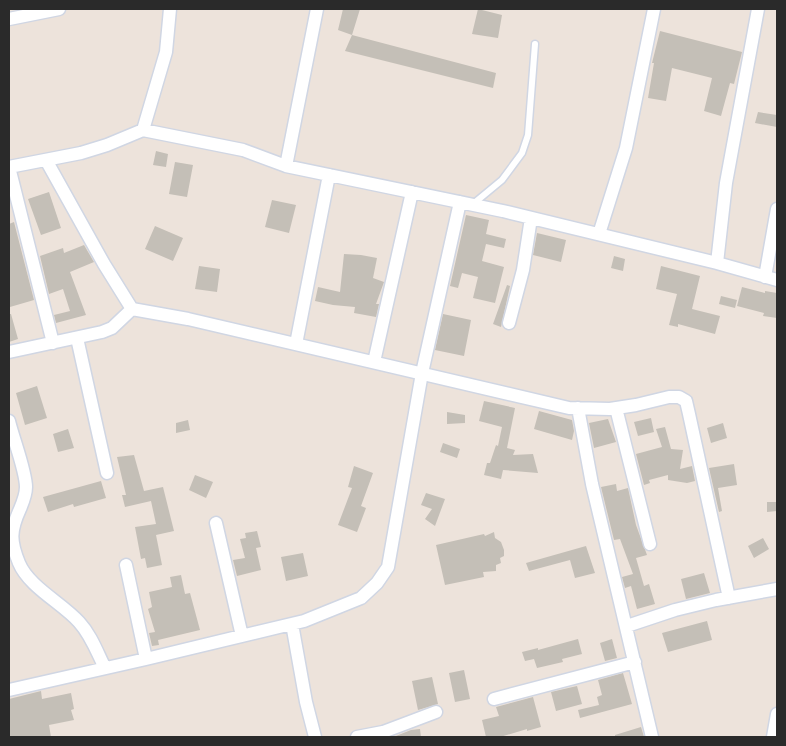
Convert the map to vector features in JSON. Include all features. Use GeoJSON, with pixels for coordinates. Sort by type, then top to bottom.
{"type":"FeatureCollection","features":[{"type":"Feature","properties":{"kind":"street"},"geometry":{"type":"LineString","coordinates":[[13,15],[59,9]]}},
{"type":"Feature","properties":{"kind":"street"},"geometry":{"type":"LineString","coordinates":[[143,130],[166,52],[170,9]]}},
{"type":"Feature","properties":{"kind":"street"},"geometry":{"type":"LineString","coordinates":[[286,166],[317,9]]}},
{"type":"Feature","properties":{"kind":"street"},"geometry":{"type":"LineString","coordinates":[[599,234],[626,148],[654,9]]}},
{"type":"Feature","properties":{"kind":"street"},"geometry":{"type":"LineString","coordinates":[[717,263],[726,183],[758,9]]}},
{"type":"Feature","properties":{"kind":"street"},"geometry":{"type":"LineString","coordinates":[[53,343],[9,167],[107,145],[143,130],[243,150],[286,166],[531,218],[771,278],[777,209]]}},
{"type":"Feature","properties":{"kind":"street"},"geometry":{"type":"LineString","coordinates":[[46,160],[104,264],[132,309],[188,319],[569,408],[616,408],[669,397],[679,397],[686,402],[728,598]]}},
{"type":"Feature","properties":{"kind":"street"},"geometry":{"type":"LineString","coordinates":[[296,344],[329,175]]}},
{"type":"Feature","properties":{"kind":"street"},"geometry":{"type":"LineString","coordinates":[[374,362],[412,192]]}},
{"type":"Feature","properties":{"kind":"street"},"geometry":{"type":"LineString","coordinates":[[9,690],[304,621],[361,598],[377,583],[388,567],[422,373],[466,203]]}},
{"type":"Feature","properties":{"kind":"street"},"geometry":{"type":"LineString","coordinates":[[509,323],[523,270],[531,218]]}},
{"type":"Feature","properties":{"kind":"street"},"geometry":{"type":"LineString","coordinates":[[9,352],[102,332],[112,328],[132,309]]}},
{"type":"Feature","properties":{"kind":"street"},"geometry":{"type":"LineString","coordinates":[[77,338],[107,473]]}},
{"type":"Feature","properties":{"kind":"street"},"geometry":{"type":"LineString","coordinates":[[578,408],[592,484],[652,737]]}},
{"type":"Feature","properties":{"kind":"street"},"geometry":{"type":"LineString","coordinates":[[616,408],[650,544]]}},
{"type":"Feature","properties":{"kind":"street"},"geometry":{"type":"LineString","coordinates":[[9,421],[26,483],[26,495],[11,537],[20,566],[30,579],[80,623],[89,635],[105,668]]}},
{"type":"Feature","properties":{"kind":"street"},"geometry":{"type":"LineString","coordinates":[[216,523],[242,636]]}},
{"type":"Feature","properties":{"kind":"street"},"geometry":{"type":"LineString","coordinates":[[126,565],[146,659]]}},
{"type":"Feature","properties":{"kind":"street"},"geometry":{"type":"LineString","coordinates":[[627,626],[675,610],[777,589]]}},
{"type":"Feature","properties":{"kind":"street"},"geometry":{"type":"LineString","coordinates":[[292,624],[314,737]]}},
{"type":"Feature","properties":{"kind":"street"},"geometry":{"type":"LineString","coordinates":[[494,699],[635,662]]}},
{"type":"Feature","properties":{"kind":"street"},"geometry":{"type":"LineString","coordinates":[[357,737],[383,732],[436,712]]}},
{"type":"Feature","properties":{"kind":"street"},"geometry":{"type":"LineString","coordinates":[[773,737],[777,714]]}},
{"type":"Feature","properties":{"kind":"lane"},"geometry":{"type":"LineString","coordinates":[[466,203],[502,180],[522,153],[528,135],[535,44]]}},
{"type":"Feature","properties":{"kind":"building"},"geometry":{"type":"Polygon","coordinates":[[[343,9],[360,9],[352,35],[338,30],[343,9]]]}},
{"type":"Feature","properties":{"kind":"building"},"geometry":{"type":"Polygon","coordinates":[[[478,9],[502,15],[498,38],[472,34],[478,9]]]}},
{"type":"Feature","properties":{"kind":"building"},"geometry":{"type":"Polygon","coordinates":[[[660,31],[742,52],[734,84],[730,83],[721,116],[704,111],[712,78],[672,68],[666,101],[648,98],[654,63],[652,63],[660,31]]]}},
{"type":"Feature","properties":{"kind":"building"},"geometry":{"type":"Polygon","coordinates":[[[352,35],[496,73],[493,88],[345,51],[352,35]]]}},
{"type":"Feature","properties":{"kind":"building"},"geometry":{"type":"Polygon","coordinates":[[[758,112],[777,115],[777,127],[755,123],[758,112]]]}},
{"type":"Feature","properties":{"kind":"building"},"geometry":{"type":"Polygon","coordinates":[[[156,151],[168,154],[166,167],[153,165],[156,151]]]}},
{"type":"Feature","properties":{"kind":"building"},"geometry":{"type":"Polygon","coordinates":[[[175,162],[193,165],[187,197],[169,194],[175,162]]]}},
{"type":"Feature","properties":{"kind":"building"},"geometry":{"type":"Polygon","coordinates":[[[49,192],[61,228],[41,235],[28,199],[49,192]]]}},
{"type":"Feature","properties":{"kind":"building"},"geometry":{"type":"Polygon","coordinates":[[[272,200],[296,205],[289,233],[265,227],[272,200]]]}},
{"type":"Feature","properties":{"kind":"building"},"geometry":{"type":"Polygon","coordinates":[[[466,215],[489,220],[486,234],[506,239],[504,248],[486,244],[482,261],[504,267],[495,303],[473,298],[478,277],[462,273],[458,288],[450,286],[466,215]]]}},
{"type":"Feature","properties":{"kind":"building"},"geometry":{"type":"Polygon","coordinates":[[[14,222],[34,300],[10,307],[9,224],[14,222]]]}},
{"type":"Feature","properties":{"kind":"building"},"geometry":{"type":"Polygon","coordinates":[[[155,226],[183,238],[173,261],[145,249],[155,226]]]}},
{"type":"Feature","properties":{"kind":"building"},"geometry":{"type":"Polygon","coordinates":[[[537,233],[566,240],[561,262],[533,255],[537,233]]]}},
{"type":"Feature","properties":{"kind":"building"},"geometry":{"type":"Polygon","coordinates":[[[84,245],[94,262],[70,272],[86,315],[56,323],[54,315],[70,311],[63,289],[49,294],[40,256],[63,248],[64,253],[84,245]]]}},
{"type":"Feature","properties":{"kind":"building"},"geometry":{"type":"Polygon","coordinates":[[[344,254],[377,258],[373,278],[384,282],[376,304],[379,304],[376,317],[354,313],[355,307],[315,301],[318,287],[340,292],[344,254]]]}},
{"type":"Feature","properties":{"kind":"building"},"geometry":{"type":"Polygon","coordinates":[[[614,256],[625,259],[623,271],[611,268],[614,256]]]}},
{"type":"Feature","properties":{"kind":"building"},"geometry":{"type":"Polygon","coordinates":[[[199,266],[220,269],[217,292],[195,289],[199,266]]]}},
{"type":"Feature","properties":{"kind":"building"},"geometry":{"type":"Polygon","coordinates":[[[661,266],[700,276],[692,309],[720,316],[715,334],[678,324],[678,327],[669,325],[677,294],[656,289],[661,266]]]}},
{"type":"Feature","properties":{"kind":"building"},"geometry":{"type":"Polygon","coordinates":[[[507,285],[510,286],[501,327],[493,324],[507,285]]]}},
{"type":"Feature","properties":{"kind":"building"},"geometry":{"type":"Polygon","coordinates":[[[742,287],[765,293],[765,291],[777,293],[777,318],[763,316],[764,313],[737,306],[742,287]]]}},
{"type":"Feature","properties":{"kind":"building"},"geometry":{"type":"Polygon","coordinates":[[[721,296],[737,300],[735,308],[719,304],[721,296]]]}},
{"type":"Feature","properties":{"kind":"building"},"geometry":{"type":"Polygon","coordinates":[[[9,314],[11,314],[18,339],[9,342],[9,314]]]}},
{"type":"Feature","properties":{"kind":"building"},"geometry":{"type":"Polygon","coordinates":[[[443,314],[471,320],[464,356],[435,350],[443,314]]]}},
{"type":"Feature","properties":{"kind":"building"},"geometry":{"type":"Polygon","coordinates":[[[37,386],[47,418],[25,425],[16,393],[37,386]]]}},
{"type":"Feature","properties":{"kind":"building"},"geometry":{"type":"Polygon","coordinates":[[[484,401],[515,408],[507,448],[515,450],[513,455],[533,454],[538,473],[503,470],[501,479],[484,475],[487,463],[490,463],[496,445],[498,446],[502,427],[479,421],[484,401]]]}},
{"type":"Feature","properties":{"kind":"building"},"geometry":{"type":"Polygon","coordinates":[[[539,411],[572,420],[574,431],[572,440],[534,429],[539,411]]]}},
{"type":"Feature","properties":{"kind":"building"},"geometry":{"type":"Polygon","coordinates":[[[447,412],[465,415],[465,423],[447,424],[447,412]]]}},
{"type":"Feature","properties":{"kind":"building"},"geometry":{"type":"Polygon","coordinates":[[[651,418],[654,432],[638,436],[634,422],[651,418]]]}},
{"type":"Feature","properties":{"kind":"building"},"geometry":{"type":"Polygon","coordinates":[[[608,419],[616,442],[594,448],[589,423],[608,419]]]}},
{"type":"Feature","properties":{"kind":"building"},"geometry":{"type":"Polygon","coordinates":[[[188,420],[190,430],[176,433],[176,423],[188,420]]]}},
{"type":"Feature","properties":{"kind":"building"},"geometry":{"type":"Polygon","coordinates":[[[723,423],[727,438],[711,443],[707,428],[723,423]]]}},
{"type":"Feature","properties":{"kind":"building"},"geometry":{"type":"Polygon","coordinates":[[[665,427],[671,449],[683,450],[680,469],[692,466],[695,481],[687,483],[668,480],[668,475],[649,480],[650,483],[644,485],[636,454],[662,447],[656,429],[665,427]]]}},
{"type":"Feature","properties":{"kind":"building"},"geometry":{"type":"Polygon","coordinates":[[[68,429],[74,448],[58,452],[53,434],[68,429]]]}},
{"type":"Feature","properties":{"kind":"building"},"geometry":{"type":"Polygon","coordinates":[[[443,443],[460,449],[457,458],[440,452],[443,443]]]}},
{"type":"Feature","properties":{"kind":"building"},"geometry":{"type":"Polygon","coordinates":[[[134,455],[144,491],[163,487],[174,531],[156,535],[162,565],[147,568],[145,558],[141,559],[135,527],[156,524],[151,501],[125,507],[122,495],[126,495],[117,457],[134,455]]]}},
{"type":"Feature","properties":{"kind":"building"},"geometry":{"type":"Polygon","coordinates":[[[734,464],[737,485],[718,488],[722,511],[719,512],[709,468],[734,464]]]}},
{"type":"Feature","properties":{"kind":"building"},"geometry":{"type":"Polygon","coordinates":[[[354,466],[373,473],[361,506],[366,508],[357,532],[338,525],[352,488],[348,487],[354,466]]]}},
{"type":"Feature","properties":{"kind":"building"},"geometry":{"type":"Polygon","coordinates":[[[195,475],[213,482],[206,498],[189,490],[195,475]]]}},
{"type":"Feature","properties":{"kind":"building"},"geometry":{"type":"Polygon","coordinates":[[[101,481],[106,498],[74,507],[73,504],[48,512],[43,497],[101,481]]]}},
{"type":"Feature","properties":{"kind":"building"},"geometry":{"type":"Polygon","coordinates":[[[616,484],[617,491],[628,488],[636,525],[647,555],[636,558],[644,586],[649,584],[655,604],[637,609],[631,586],[625,588],[622,577],[633,574],[620,539],[614,540],[601,487],[616,484]]]}},
{"type":"Feature","properties":{"kind":"building"},"geometry":{"type":"Polygon","coordinates":[[[426,493],[445,499],[435,526],[425,519],[432,509],[421,505],[426,493]]]}},
{"type":"Feature","properties":{"kind":"building"},"geometry":{"type":"Polygon","coordinates":[[[767,502],[777,502],[777,511],[767,512],[767,502]]]}},
{"type":"Feature","properties":{"kind":"building"},"geometry":{"type":"Polygon","coordinates":[[[257,531],[261,547],[256,548],[261,570],[237,576],[233,560],[245,558],[240,539],[246,538],[245,533],[257,531]]]}},
{"type":"Feature","properties":{"kind":"building"},"geometry":{"type":"Polygon","coordinates":[[[494,532],[495,538],[501,542],[504,550],[504,556],[500,558],[501,563],[496,565],[496,571],[483,572],[484,577],[445,585],[436,545],[484,534],[485,536],[494,532]]]}},
{"type":"Feature","properties":{"kind":"building"},"geometry":{"type":"Polygon","coordinates":[[[763,538],[769,549],[754,558],[748,546],[763,538]]]}},
{"type":"Feature","properties":{"kind":"building"},"geometry":{"type":"Polygon","coordinates":[[[586,546],[595,573],[575,578],[570,560],[529,571],[526,563],[586,546]]]}},
{"type":"Feature","properties":{"kind":"building"},"geometry":{"type":"Polygon","coordinates":[[[303,553],[308,576],[286,581],[281,557],[303,553]]]}},
{"type":"Feature","properties":{"kind":"building"},"geometry":{"type":"Polygon","coordinates":[[[704,573],[710,593],[686,599],[681,579],[704,573]]]}},
{"type":"Feature","properties":{"kind":"building"},"geometry":{"type":"Polygon","coordinates":[[[181,575],[185,594],[190,593],[200,630],[158,640],[159,645],[152,646],[149,633],[155,632],[148,609],[152,607],[149,592],[172,587],[170,577],[181,575]]]}},
{"type":"Feature","properties":{"kind":"building"},"geometry":{"type":"Polygon","coordinates":[[[707,621],[712,640],[668,652],[662,633],[707,621]]]}},
{"type":"Feature","properties":{"kind":"building"},"geometry":{"type":"Polygon","coordinates":[[[578,639],[582,654],[562,659],[563,662],[537,668],[534,659],[525,661],[522,652],[538,648],[538,650],[578,639]]]}},
{"type":"Feature","properties":{"kind":"building"},"geometry":{"type":"Polygon","coordinates":[[[612,639],[617,658],[605,661],[600,643],[612,639]]]}},
{"type":"Feature","properties":{"kind":"building"},"geometry":{"type":"Polygon","coordinates":[[[464,670],[470,699],[455,702],[449,673],[464,670]]]}},
{"type":"Feature","properties":{"kind":"building"},"geometry":{"type":"Polygon","coordinates":[[[623,673],[632,704],[580,718],[578,710],[599,705],[597,697],[602,695],[598,680],[623,673]]]}},
{"type":"Feature","properties":{"kind":"building"},"geometry":{"type":"Polygon","coordinates":[[[432,677],[438,704],[418,710],[412,681],[432,677]]]}},
{"type":"Feature","properties":{"kind":"building"},"geometry":{"type":"Polygon","coordinates":[[[577,686],[582,704],[556,711],[551,692],[577,686]]]}},
{"type":"Feature","properties":{"kind":"building"},"geometry":{"type":"Polygon","coordinates":[[[41,691],[42,699],[71,693],[74,709],[71,710],[74,720],[49,725],[51,737],[9,737],[9,699],[41,691]]]}},
{"type":"Feature","properties":{"kind":"building"},"geometry":{"type":"Polygon","coordinates":[[[533,697],[541,727],[500,737],[486,737],[482,720],[499,716],[496,707],[533,697]]]}},
{"type":"Feature","properties":{"kind":"building"},"geometry":{"type":"Polygon","coordinates":[[[641,727],[644,737],[615,737],[615,735],[641,727]]]}},
{"type":"Feature","properties":{"kind":"building"},"geometry":{"type":"Polygon","coordinates":[[[420,729],[421,737],[396,737],[411,730],[420,729]]]}}]}
